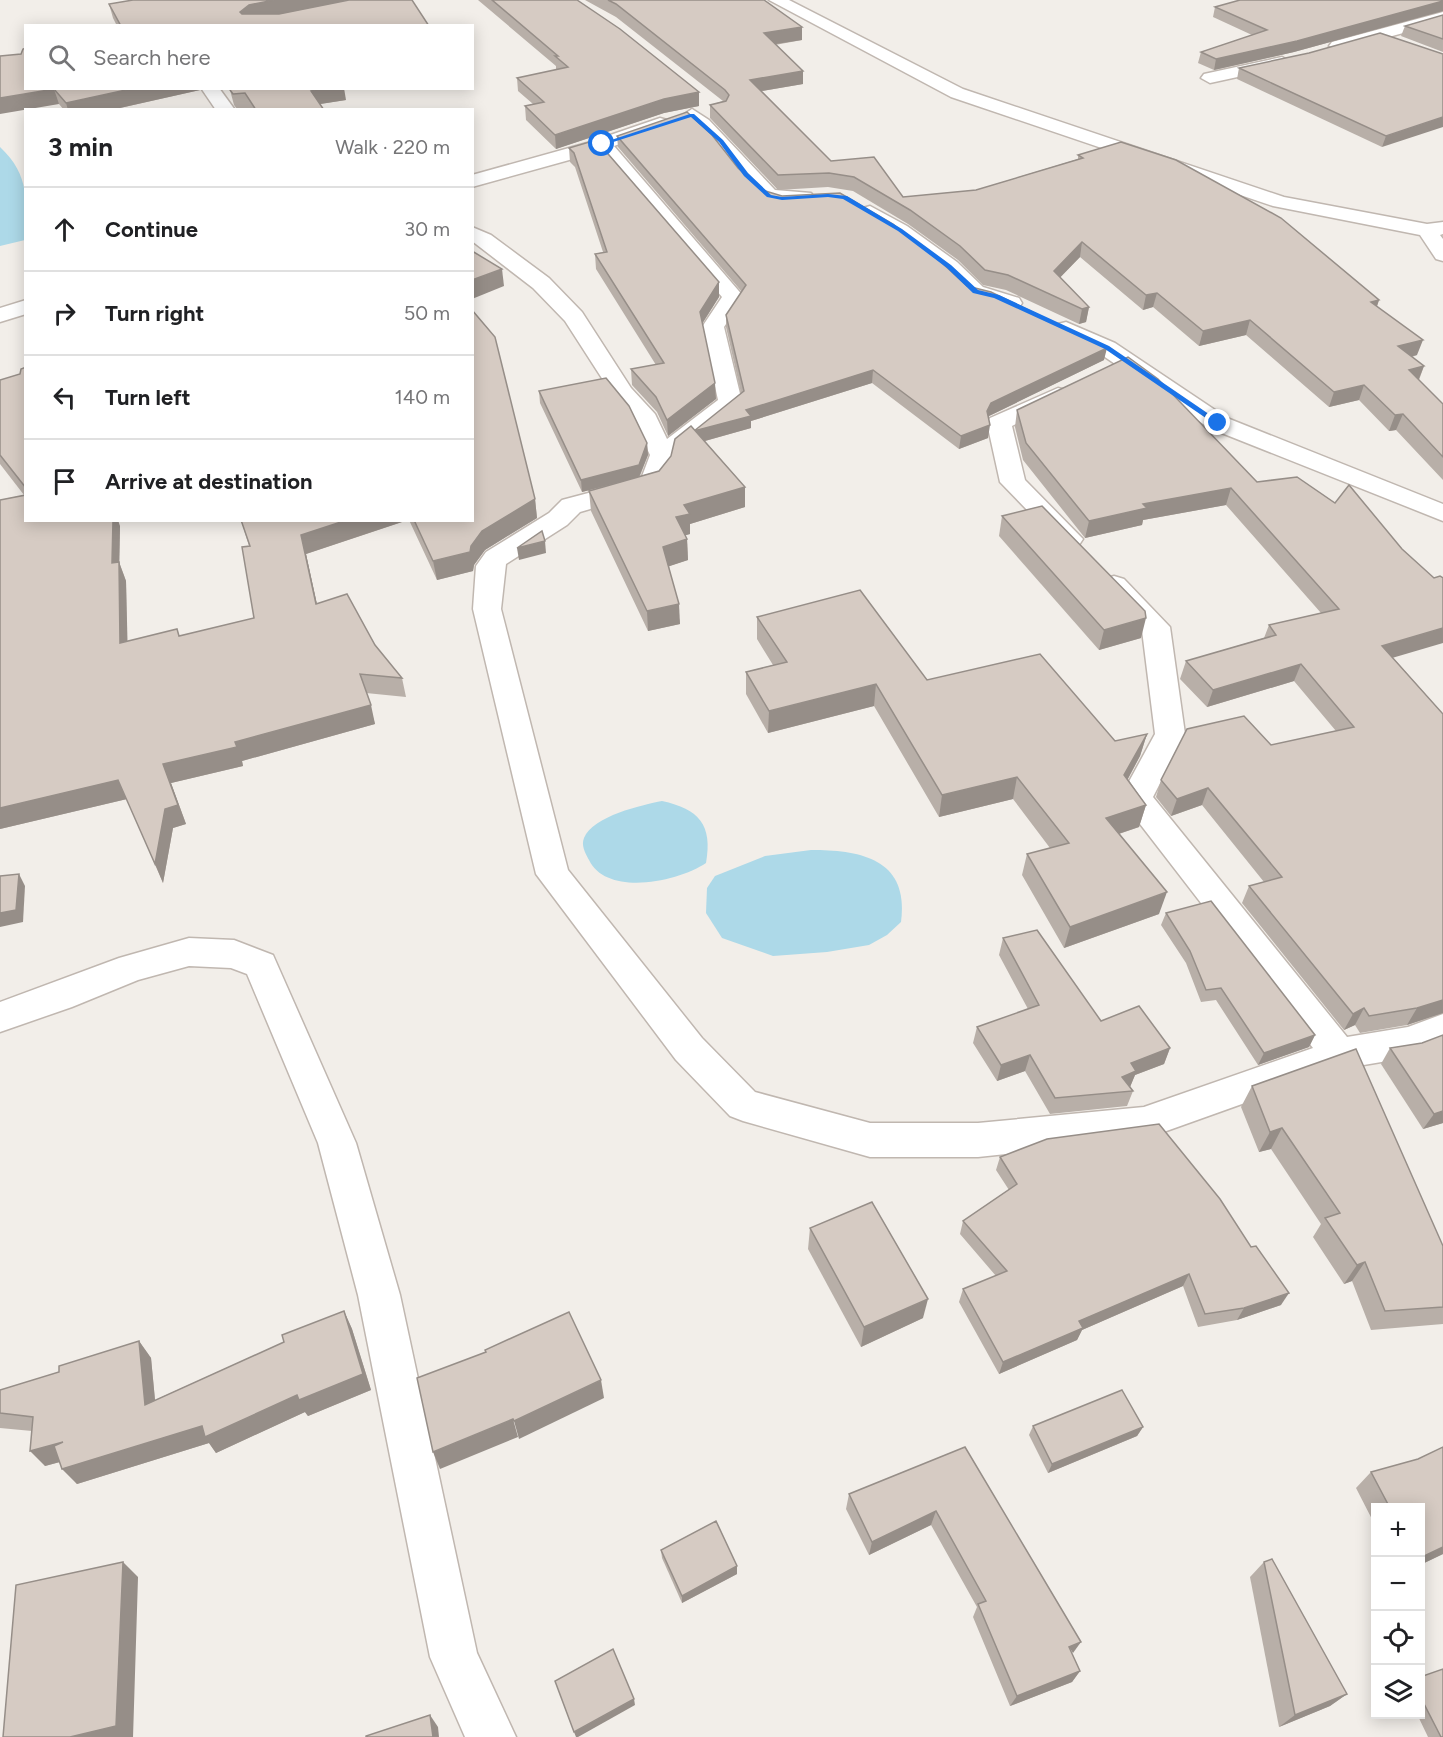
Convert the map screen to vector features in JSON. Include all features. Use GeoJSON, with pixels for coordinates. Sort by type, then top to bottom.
{"type":"FeatureCollection","features":[{"type":"Feature","properties":{"kind":"street"},"geometry":{"type":"LineString","coordinates":[[777,0],[957,93],[1280,202],[1435,229],[1443,255]]}},
{"type":"Feature","properties":{"kind":"street"},"geometry":{"type":"LineString","coordinates":[[1321,51],[1443,17]]}},
{"type":"Feature","properties":{"kind":"street"},"geometry":{"type":"LineString","coordinates":[[1376,34],[1410,47]]}},
{"type":"Feature","properties":{"kind":"street"},"geometry":{"type":"LineString","coordinates":[[1210,78],[1299,58]]}},
{"type":"Feature","properties":{"kind":"street"},"geometry":{"type":"LineString","coordinates":[[211,90],[225,108]]}},
{"type":"Feature","properties":{"kind":"street"},"geometry":{"type":"LineString","coordinates":[[474,180],[718,109]]}},
{"type":"Feature","properties":{"kind":"street"},"geometry":{"type":"LineString","coordinates":[[692,115],[721,141],[746,174],[770,196],[794,199],[828,195]]}},
{"type":"Feature","properties":{"kind":"street"},"geometry":{"type":"LineString","coordinates":[[602,144],[733,297],[713,327],[730,402],[662,455],[657,475],[650,484],[571,506],[558,519],[496,558],[490,566],[487,609],[552,874],[689,1049],[743,1105],[870,1140],[978,1140],[1144,1123],[1339,1054],[1411,1042],[1443,1029]]}},
{"type":"Feature","properties":{"kind":"street"},"geometry":{"type":"LineString","coordinates":[[854,203],[900,230],[949,267],[975,292],[997,297],[1107,348],[1218,423],[1443,513]]}},
{"type":"Feature","properties":{"kind":"street"},"geometry":{"type":"LineString","coordinates":[[474,234],[541,283],[574,317],[622,392],[643,414],[662,455]]}},
{"type":"Feature","properties":{"kind":"street"},"geometry":{"type":"LineString","coordinates":[[0,315],[24,308]]}},
{"type":"Feature","properties":{"kind":"street"},"geometry":{"type":"LineString","coordinates":[[1127,361],[999,423],[1014,482],[1156,627],[1170,734],[1136,798],[1339,1054]]}},
{"type":"Feature","properties":{"kind":"street"},"geometry":{"type":"LineString","coordinates":[[0,1017],[59,997],[131,968],[189,952],[234,954],[261,965],[337,1143],[379,1295],[454,1657],[491,1737]]}},
{"type":"Feature","properties":{"kind":"water"},"geometry":{"type":"Polygon","coordinates":[[[0,147],[17,168],[22,179],[24,240],[0,246],[0,147]]]}},
{"type":"Feature","properties":{"kind":"water"},"geometry":{"type":"Polygon","coordinates":[[[662,801],[685,809],[700,821],[707,838],[706,863],[678,876],[644,882],[611,879],[598,872],[583,846],[584,838],[589,830],[619,813],[662,801]]]}},
{"type":"Feature","properties":{"kind":"water"},"geometry":{"type":"Polygon","coordinates":[[[811,850],[864,856],[890,872],[898,885],[902,901],[901,922],[887,935],[869,945],[827,952],[773,956],[722,938],[706,913],[707,888],[715,876],[765,856],[811,850]]]}},
{"type":"Feature","properties":{"kind":"building"},"geometry":{"type":"Polygon","coordinates":[[[133,0],[274,0],[249,5],[240,12],[242,14],[279,14],[349,0],[412,0],[428,24],[120,24],[109,4],[133,0]]]}},
{"type":"Feature","properties":{"kind":"building"},"geometry":{"type":"Polygon","coordinates":[[[492,0],[577,0],[620,29],[699,92],[664,99],[555,135],[525,106],[544,102],[517,78],[568,67],[492,0]]]}},
{"type":"Feature","properties":{"kind":"building"},"geometry":{"type":"Polygon","coordinates":[[[608,0],[764,0],[802,27],[764,33],[803,71],[750,80],[831,161],[874,157],[903,197],[976,190],[1083,158],[1078,155],[1121,142],[1176,160],[1281,218],[1379,300],[1371,302],[1423,340],[1398,346],[1424,366],[1409,370],[1443,404],[1443,457],[1403,414],[1395,415],[1364,385],[1334,392],[1250,320],[1203,331],[1157,293],[1146,295],[1082,242],[1054,271],[1089,307],[1082,309],[1008,275],[985,270],[960,246],[910,210],[854,177],[829,173],[778,175],[710,105],[726,101],[729,95],[725,90],[608,0]]]}},
{"type":"Feature","properties":{"kind":"building"},"geometry":{"type":"Polygon","coordinates":[[[1240,0],[1443,1],[1297,41],[1216,59],[1201,52],[1267,30],[1215,7],[1240,0]]]}},
{"type":"Feature","properties":{"kind":"building"},"geometry":{"type":"Polygon","coordinates":[[[1443,15],[1443,39],[1405,26],[1443,15]]]}},
{"type":"Feature","properties":{"kind":"building"},"geometry":{"type":"Polygon","coordinates":[[[1380,33],[1443,54],[1443,117],[1386,136],[1239,68],[1309,53],[1380,33]]]}},
{"type":"Feature","properties":{"kind":"building"},"geometry":{"type":"Polygon","coordinates":[[[23,49],[24,90],[48,90],[0,98],[0,56],[21,54],[23,49]]]}},
{"type":"Feature","properties":{"kind":"building"},"geometry":{"type":"Polygon","coordinates":[[[55,90],[126,90],[66,103],[55,90]]]}},
{"type":"Feature","properties":{"kind":"building"},"geometry":{"type":"Polygon","coordinates":[[[230,90],[315,90],[311,91],[323,108],[255,108],[245,93],[233,94],[230,90]]]}},
{"type":"Feature","properties":{"kind":"building"},"geometry":{"type":"Polygon","coordinates":[[[687,112],[712,135],[738,168],[762,190],[782,196],[840,193],[893,224],[967,286],[991,292],[1107,348],[991,403],[987,411],[990,425],[961,436],[873,370],[746,410],[751,416],[694,431],[744,391],[726,315],[746,285],[617,136],[687,112]]]}},
{"type":"Feature","properties":{"kind":"building"},"geometry":{"type":"Polygon","coordinates":[[[596,140],[719,282],[700,312],[715,383],[667,420],[656,397],[631,369],[664,363],[595,254],[607,252],[574,153],[569,148],[596,140]]]}},
{"type":"Feature","properties":{"kind":"building"},"geometry":{"type":"Polygon","coordinates":[[[474,252],[502,269],[474,279],[474,252]]]}},
{"type":"Feature","properties":{"kind":"building"},"geometry":{"type":"Polygon","coordinates":[[[474,312],[495,337],[535,499],[482,531],[471,546],[470,552],[433,561],[415,522],[474,522],[474,312]]]}},
{"type":"Feature","properties":{"kind":"building"},"geometry":{"type":"Polygon","coordinates":[[[1128,357],[1158,379],[1257,482],[1297,477],[1335,503],[1349,485],[1402,549],[1434,578],[1440,576],[1443,578],[1443,628],[1382,646],[1443,714],[1443,1000],[1417,1008],[1369,1016],[1364,1008],[1353,1014],[1249,886],[1282,877],[1208,788],[1177,799],[1161,780],[1187,729],[1244,716],[1271,745],[1354,727],[1301,664],[1213,690],[1186,661],[1276,635],[1269,625],[1339,609],[1231,488],[1143,504],[1147,508],[1089,521],[1026,443],[1017,410],[1128,357]]]}},
{"type":"Feature","properties":{"kind":"building"},"geometry":{"type":"Polygon","coordinates":[[[24,368],[24,485],[0,455],[0,380],[20,374],[21,369],[24,368]]]}},
{"type":"Feature","properties":{"kind":"building"},"geometry":{"type":"Polygon","coordinates":[[[606,378],[629,406],[647,443],[639,465],[581,480],[539,391],[606,378]]]}},
{"type":"Feature","properties":{"kind":"building"},"geometry":{"type":"Polygon","coordinates":[[[691,426],[745,487],[684,505],[690,514],[676,517],[687,539],[663,547],[679,604],[647,611],[589,491],[659,471],[671,456],[675,439],[691,426]]]}},
{"type":"Feature","properties":{"kind":"building"},"geometry":{"type":"Polygon","coordinates":[[[24,495],[24,522],[113,522],[112,563],[119,562],[120,643],[177,629],[179,636],[254,618],[242,547],[250,546],[242,522],[341,522],[301,535],[316,604],[347,594],[375,645],[402,678],[360,674],[371,705],[235,742],[237,747],[163,764],[178,805],[165,809],[155,864],[118,780],[0,808],[0,500],[24,495]]]}},
{"type":"Feature","properties":{"kind":"building"},"geometry":{"type":"Polygon","coordinates":[[[1042,506],[1145,611],[1146,618],[1104,630],[1002,516],[1042,506]]]}},
{"type":"Feature","properties":{"kind":"building"},"geometry":{"type":"Polygon","coordinates":[[[542,531],[545,541],[517,548],[542,531]]]}},
{"type":"Feature","properties":{"kind":"building"},"geometry":{"type":"Polygon","coordinates":[[[860,590],[927,680],[1040,654],[1115,741],[1147,734],[1124,775],[1146,805],[1106,818],[1167,892],[1070,927],[1027,854],[1069,843],[1017,777],[942,795],[876,684],[769,711],[746,672],[787,662],[757,617],[860,590]]]}},
{"type":"Feature","properties":{"kind":"building"},"geometry":{"type":"Polygon","coordinates":[[[19,874],[16,910],[0,913],[0,876],[19,874]]]}},
{"type":"Feature","properties":{"kind":"building"},"geometry":{"type":"Polygon","coordinates":[[[1211,901],[1315,1035],[1264,1053],[1221,988],[1206,990],[1190,951],[1166,913],[1211,901]]]}},
{"type":"Feature","properties":{"kind":"building"},"geometry":{"type":"Polygon","coordinates":[[[1037,930],[1101,1021],[1139,1006],[1170,1048],[1131,1063],[1136,1071],[1122,1077],[1133,1091],[1055,1098],[1030,1055],[1001,1065],[977,1027],[1039,1005],[1003,938],[1037,930]]]}},
{"type":"Feature","properties":{"kind":"building"},"geometry":{"type":"Polygon","coordinates":[[[1443,1035],[1443,1111],[1434,1114],[1390,1048],[1422,1043],[1443,1035]]]}},
{"type":"Feature","properties":{"kind":"building"},"geometry":{"type":"Polygon","coordinates":[[[1356,1049],[1443,1246],[1443,1307],[1385,1311],[1365,1262],[1357,1265],[1325,1218],[1340,1213],[1282,1128],[1270,1132],[1252,1086],[1356,1049]]]}},
{"type":"Feature","properties":{"kind":"building"},"geometry":{"type":"Polygon","coordinates":[[[1159,1124],[1220,1199],[1251,1247],[1256,1246],[1289,1293],[1244,1308],[1205,1314],[1189,1274],[1079,1321],[1083,1328],[1003,1362],[963,1289],[1007,1271],[963,1221],[1017,1184],[1000,1157],[1047,1139],[1159,1124]]]}},
{"type":"Feature","properties":{"kind":"building"},"geometry":{"type":"Polygon","coordinates":[[[872,1202],[928,1299],[864,1327],[810,1228],[872,1202]]]}},
{"type":"Feature","properties":{"kind":"building"},"geometry":{"type":"Polygon","coordinates":[[[344,1311],[363,1374],[299,1400],[297,1395],[205,1437],[202,1426],[62,1469],[54,1446],[63,1442],[30,1451],[33,1417],[0,1413],[0,1390],[59,1372],[59,1366],[139,1341],[145,1405],[284,1342],[282,1335],[344,1311]]]}},
{"type":"Feature","properties":{"kind":"building"},"geometry":{"type":"Polygon","coordinates":[[[569,1312],[601,1380],[514,1421],[513,1419],[433,1452],[417,1378],[486,1352],[485,1350],[569,1312]]]}},
{"type":"Feature","properties":{"kind":"building"},"geometry":{"type":"Polygon","coordinates":[[[1122,1390],[1143,1427],[1052,1464],[1033,1426],[1122,1390]]]}},
{"type":"Feature","properties":{"kind":"building"},"geometry":{"type":"Polygon","coordinates":[[[965,1447],[1081,1642],[1069,1647],[1080,1671],[1017,1696],[978,1604],[986,1601],[936,1511],[872,1542],[849,1494],[965,1447]]]}},
{"type":"Feature","properties":{"kind":"building"},"geometry":{"type":"Polygon","coordinates":[[[1443,1447],[1443,1547],[1425,1556],[1425,1503],[1387,1503],[1371,1472],[1418,1459],[1443,1447]]]}},
{"type":"Feature","properties":{"kind":"building"},"geometry":{"type":"Polygon","coordinates":[[[716,1521],[737,1566],[682,1596],[661,1550],[716,1521]]]}},
{"type":"Feature","properties":{"kind":"building"},"geometry":{"type":"Polygon","coordinates":[[[1272,1559],[1347,1694],[1295,1715],[1264,1562],[1272,1559]]]}},
{"type":"Feature","properties":{"kind":"building"},"geometry":{"type":"Polygon","coordinates":[[[123,1562],[116,1726],[70,1737],[3,1737],[16,1585],[123,1562]]]}},
{"type":"Feature","properties":{"kind":"building"},"geometry":{"type":"Polygon","coordinates":[[[613,1649],[634,1699],[574,1732],[555,1681],[613,1649]]]}},
{"type":"Feature","properties":{"kind":"building"},"geometry":{"type":"Polygon","coordinates":[[[1443,1669],[1443,1737],[1425,1706],[1425,1675],[1443,1669]]]}},
{"type":"Feature","properties":{"kind":"building"},"geometry":{"type":"Polygon","coordinates":[[[430,1715],[433,1737],[366,1737],[366,1736],[430,1715]]]}},
{"type":"Feature","properties":{"kind":"route"},"geometry":{"type":"LineString","coordinates":[[602,144],[672,119],[692,115],[707,126],[746,174],[770,196],[782,199],[828,195],[845,197],[900,230],[949,267],[975,292],[997,297],[1107,348],[1218,423]]}}]}
